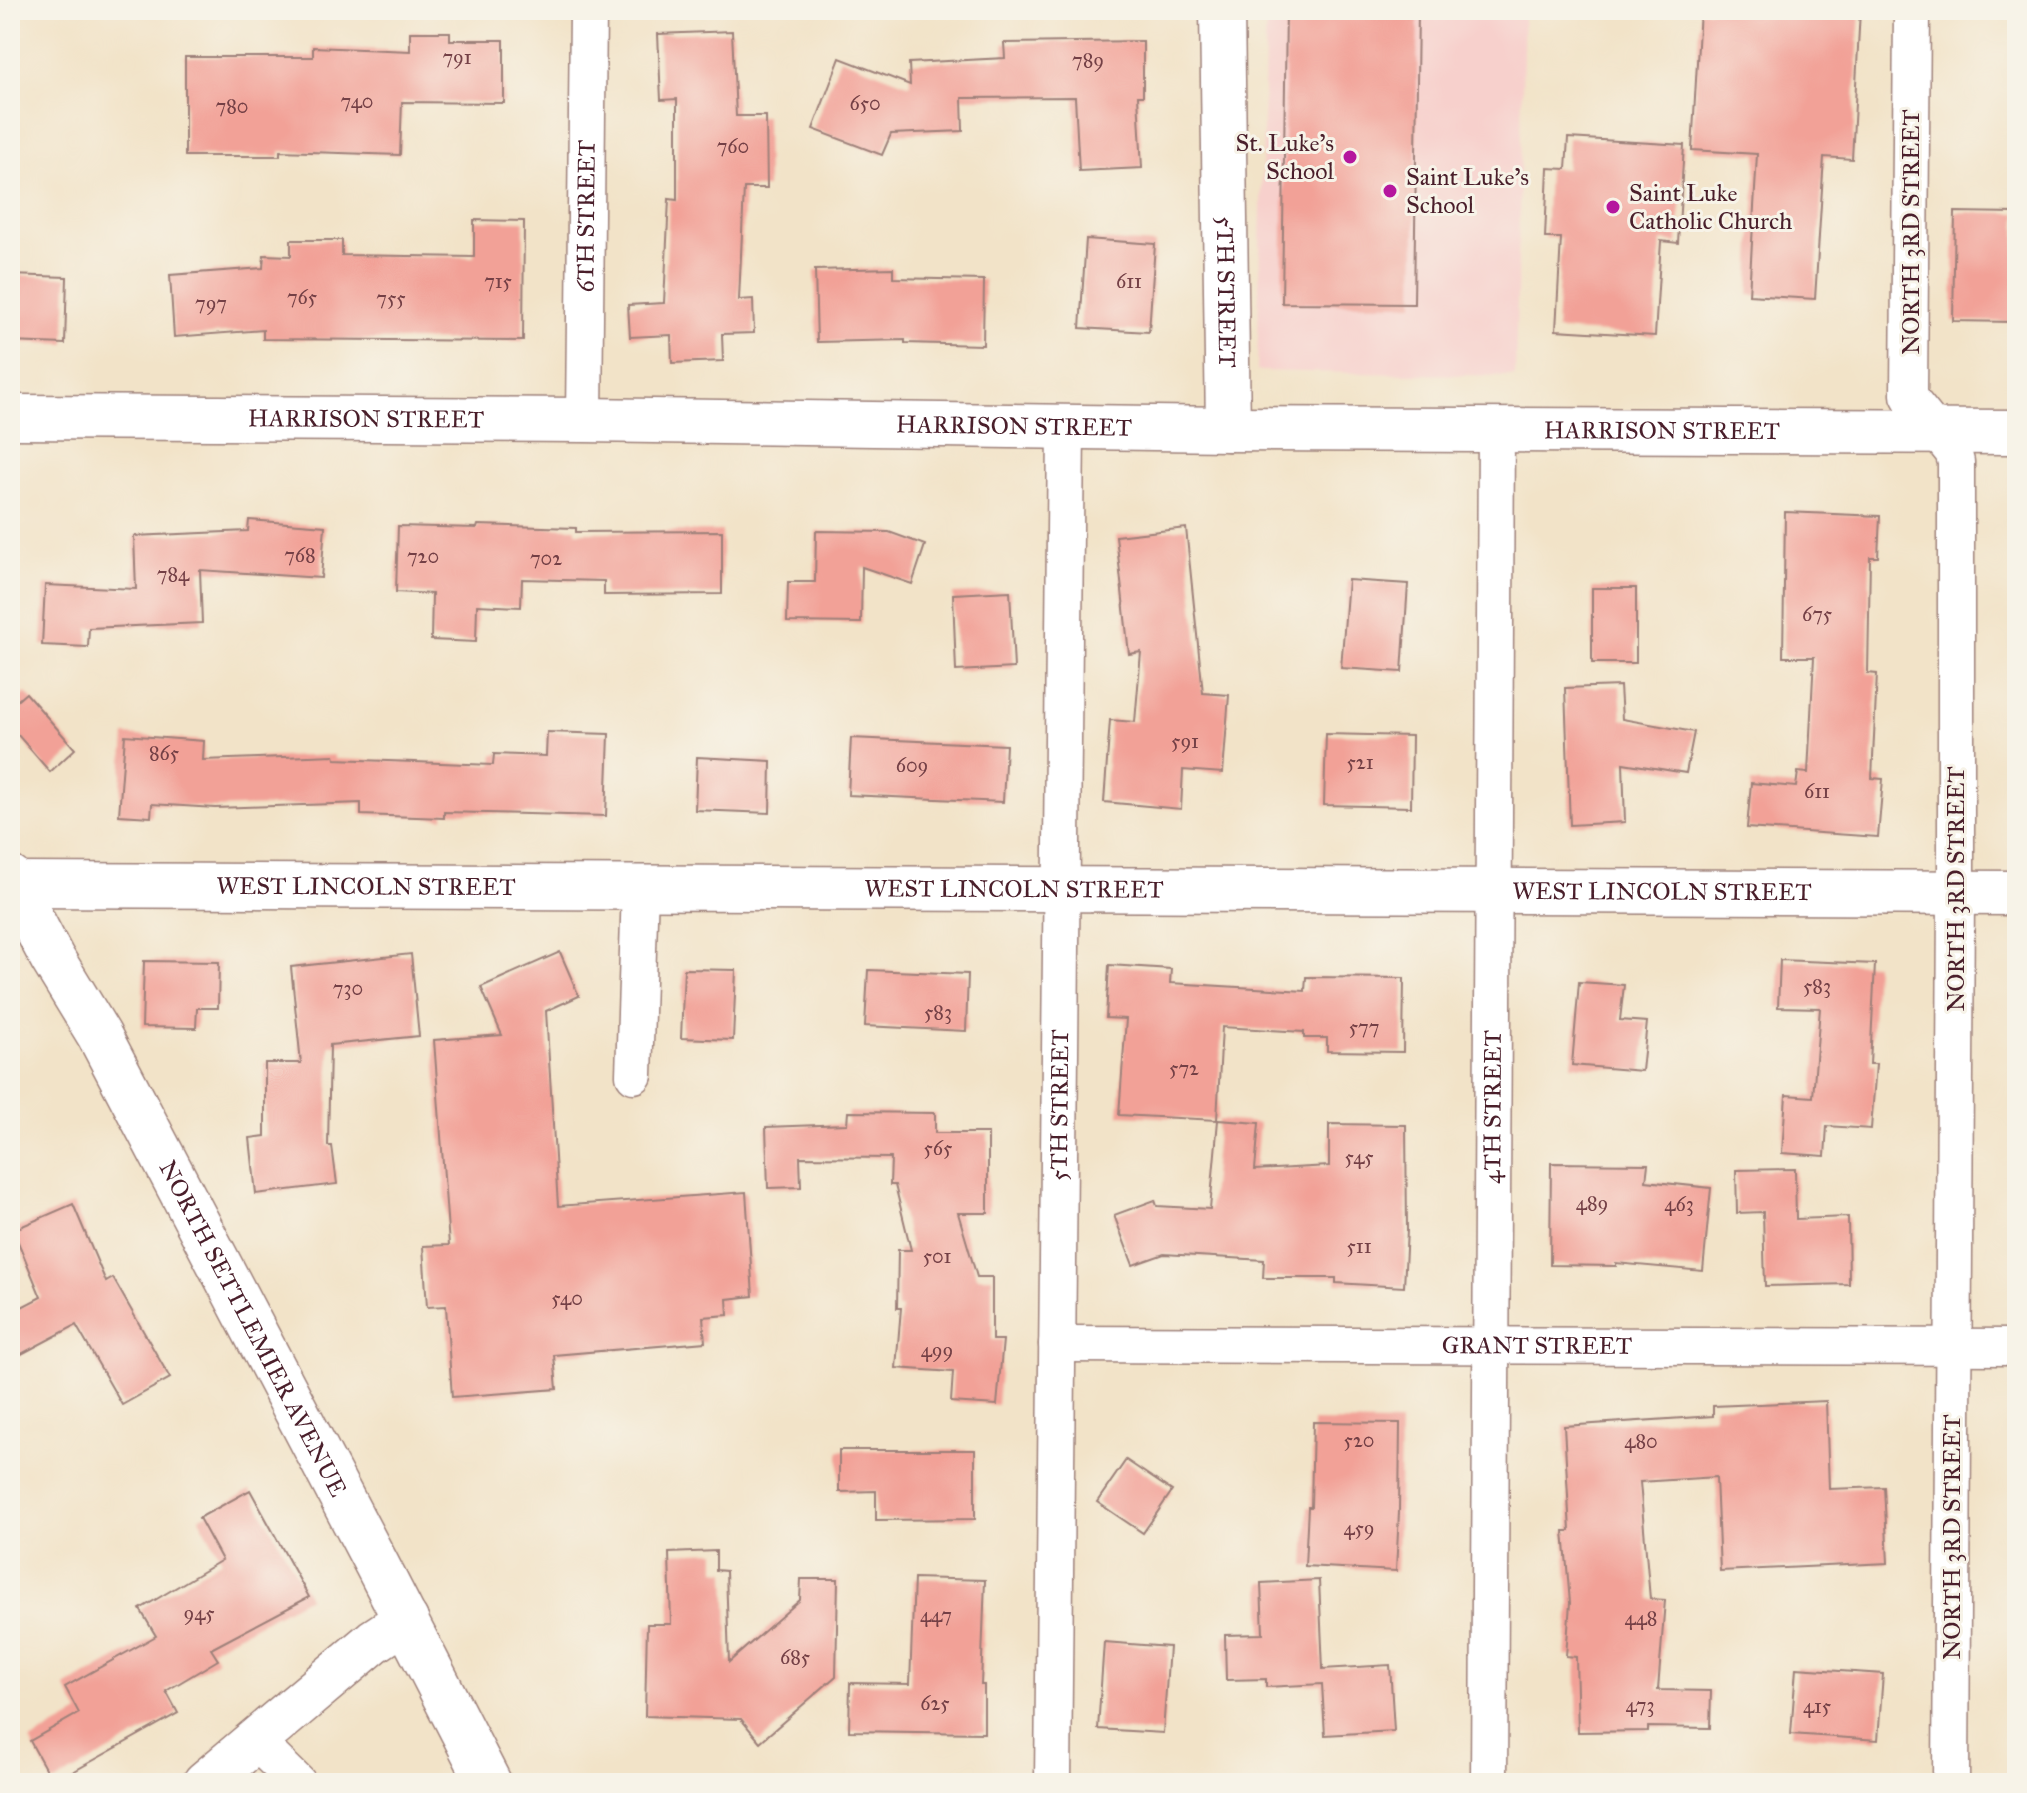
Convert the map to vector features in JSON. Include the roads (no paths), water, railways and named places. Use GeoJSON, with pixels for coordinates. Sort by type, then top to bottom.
{"type":"FeatureCollection","features":[{"type":"Feature","properties":{"kind":"street","name":"6TH STREET"},"geometry":{"type":"LineString","coordinates":[[584,420],[588,10]]}},
{"type":"Feature","properties":{"kind":"street","name":"5TH STREET"},"geometry":{"type":"LineString","coordinates":[[1222,10],[1228,429]]}},
{"type":"Feature","properties":{"kind":"street","name":"NORTH 3RD STREET"},"geometry":{"type":"LineString","coordinates":[[1912,10],[1909,395],[1953,452],[1956,462],[1951,1783]]}},
{"type":"Feature","properties":{"kind":"street","name":"HARRISON STREET"},"geometry":{"type":"LineString","coordinates":[[10,417],[584,420],[1228,429],[2017,432]]}},
{"type":"Feature","properties":{"kind":"street","name":"5TH STREET"},"geometry":{"type":"LineString","coordinates":[[1053,1783],[1066,427]]}},
{"type":"Feature","properties":{"kind":"street","name":"4TH STREET"},"geometry":{"type":"LineString","coordinates":[[1489,1783],[1496,429]]}},
{"type":"Feature","properties":{"kind":"street","name":"WEST LINCOLN STREET"},"geometry":{"type":"LineString","coordinates":[[11,883],[2017,893]]}},
{"type":"Feature","properties":{"kind":"street","name":"NORTH SETTLEMIER AVENUE"},"geometry":{"type":"LineString","coordinates":[[11,883],[99,1035],[489,1783]]}},
{"type":"Feature","properties":{"kind":"street"},"geometry":{"type":"LineString","coordinates":[[634,1075],[640,888]]}},
{"type":"Feature","properties":{"kind":"street","name":"GRANT STREET"},"geometry":{"type":"LineString","coordinates":[[1057,1344],[2017,1347]]}},
{"type":"Feature","properties":{"kind":"street"},"geometry":{"type":"LineString","coordinates":[[205,1783],[374,1641],[406,1620]]}},
{"type":"Feature","properties":{"kind":"street"},"geometry":{"type":"LineString","coordinates":[[255,1741],[298,1783]]}},
{"type":"Feature","properties":{"kind":"place","name":"St. Luke's School"},"geometry":{"type":"Point","coordinates":[1350,157]}},
{"type":"Feature","properties":{"kind":"place","name":"Saint Luke's School"},"geometry":{"type":"Point","coordinates":[1390,191]}},
{"type":"Feature","properties":{"kind":"place","name":"Saint Luke Catholic Church"},"geometry":{"type":"Point","coordinates":[1613,207]}}]}
